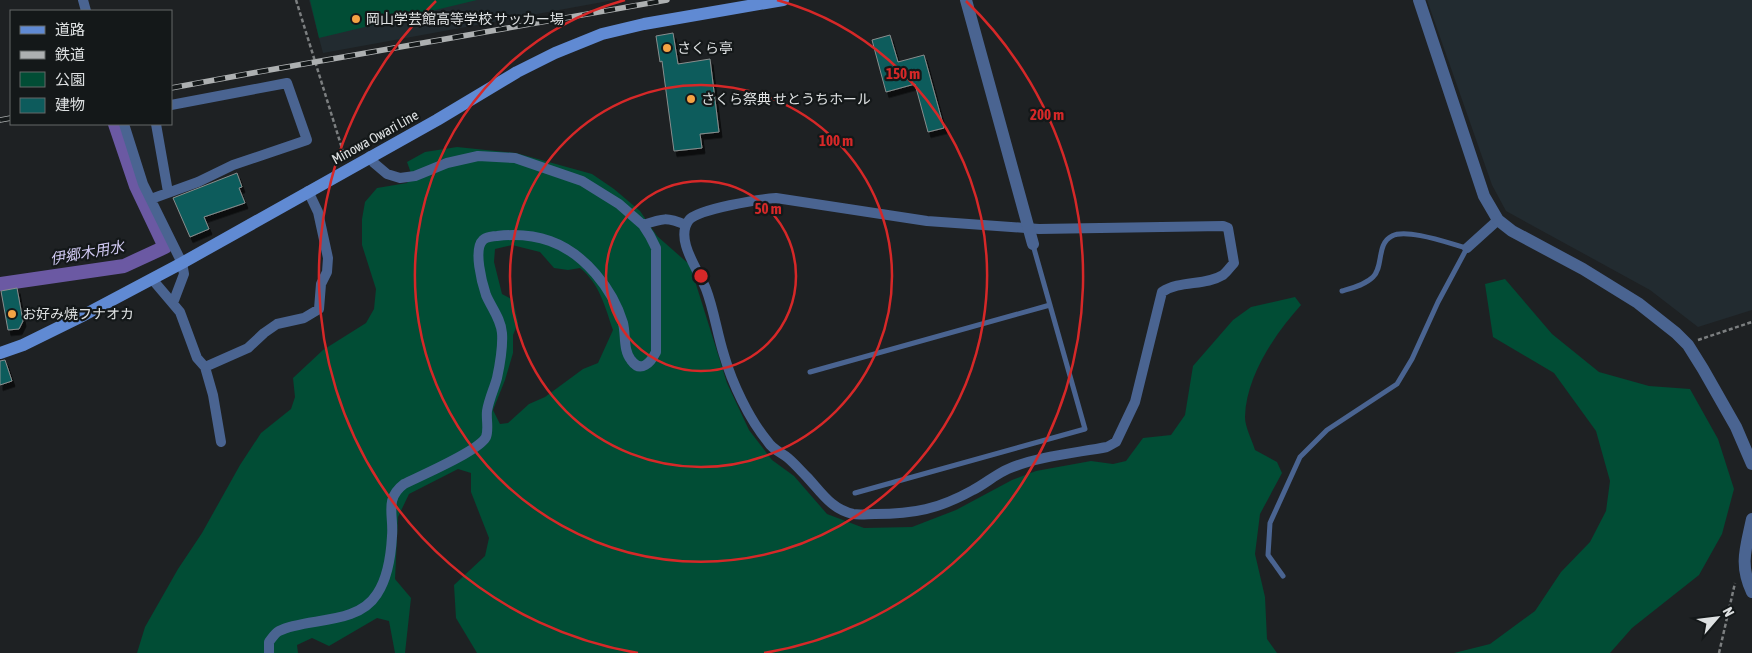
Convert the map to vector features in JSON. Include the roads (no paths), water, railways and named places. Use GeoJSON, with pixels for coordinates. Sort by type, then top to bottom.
{"type":"FeatureCollection","features":[{"type":"Feature","properties":{"kind":"main road","name":"Minowa Owari Line"},"geometry":{"type":"LineString","coordinates":[[0,352],[23,345],[84,316],[308,192],[517,72],[555,53],[602,34],[644,24],[783,0]]}},
{"type":"Feature","properties":{"kind":"street"},"geometry":{"type":"LineString","coordinates":[[966,0],[1033,244]]}},
{"type":"Feature","properties":{"kind":"street"},"geometry":{"type":"LineString","coordinates":[[1419,0],[1484,196],[1498,220],[1518,234],[1583,269],[1638,302],[1676,333],[1688,345],[1736,427],[1752,464]]}},
{"type":"Feature","properties":{"kind":"street"},"geometry":{"type":"LineString","coordinates":[[150,199],[198,182],[233,165],[307,140],[287,83],[172,105]]}},
{"type":"Feature","properties":{"kind":"street"},"geometry":{"type":"LineString","coordinates":[[124,125],[143,184],[182,263],[184,274],[173,303]]}},
{"type":"Feature","properties":{"kind":"street"},"geometry":{"type":"LineString","coordinates":[[156,125],[168,192]]}},
{"type":"Feature","properties":{"kind":"street"},"geometry":{"type":"LineString","coordinates":[[269,653],[268,642],[277,631],[346,615],[365,606],[372,600],[378,593],[389,564],[392,534],[391,503],[396,490],[404,484],[480,445],[486,437],[487,412],[497,377],[502,331],[486,294],[482,278],[478,257],[479,247],[483,240],[494,236],[512,234],[550,241],[564,248],[586,264],[599,278],[614,300],[623,324],[626,348],[631,360],[637,365],[644,366],[650,363],[656,352],[656,248],[643,225],[619,204],[582,181],[515,158],[478,156],[446,163],[415,176],[400,178],[387,174],[370,156]]}},
{"type":"Feature","properties":{"kind":"street"},"geometry":{"type":"LineString","coordinates":[[205,367],[248,348],[277,324],[304,318],[319,309],[321,284],[327,272],[328,258],[318,212],[308,192]]}},
{"type":"Feature","properties":{"kind":"street"},"geometry":{"type":"LineString","coordinates":[[776,198],[927,221],[1039,229],[1223,226],[1228,228],[1234,263],[1225,274],[1214,279],[1170,287],[1162,292],[1135,402],[1116,442],[1107,447],[1024,463],[1006,469],[973,490],[943,505],[928,510],[897,514],[853,514],[837,508],[826,500],[788,458],[774,450],[750,415],[724,356],[706,290],[689,255],[684,237],[686,225],[690,218],[702,212],[760,199],[776,198]]}},
{"type":"Feature","properties":{"kind":"street"},"geometry":{"type":"LineString","coordinates":[[643,225],[671,219],[686,225]]}},
{"type":"Feature","properties":{"kind":"street"},"geometry":{"type":"LineString","coordinates":[[1467,248],[1498,220]]}},
{"type":"Feature","properties":{"kind":"street"},"geometry":{"type":"LineString","coordinates":[[152,279],[180,312],[197,358],[205,367],[213,395],[221,442]]}},
{"type":"Feature","properties":{"kind":"street"},"geometry":{"type":"LineString","coordinates":[[1752,519],[1744,567],[1752,592]]}},
{"type":"Feature","properties":{"kind":"lane"},"geometry":{"type":"LineString","coordinates":[[1283,576],[1268,555],[1270,523],[1300,457],[1327,430],[1397,384],[1412,359],[1438,302],[1467,248],[1409,234],[1392,236],[1382,246],[1378,268],[1374,276],[1365,283],[1342,291]]}},
{"type":"Feature","properties":{"kind":"lane"},"geometry":{"type":"LineString","coordinates":[[855,493],[1085,428],[1033,244]]}},
{"type":"Feature","properties":{"kind":"lane"},"geometry":{"type":"LineString","coordinates":[[810,372],[1050,305]]}},
{"type":"Feature","properties":{"kind":"waterway","name":"伊郷木用水"},"geometry":{"type":"LineString","coordinates":[[0,284],[124,266],[165,247],[136,186],[115,125]]}},
{"type":"Feature","properties":{"kind":"railway"},"geometry":{"type":"LineString","coordinates":[[172,88],[667,0]]}},
{"type":"Feature","properties":{"kind":"railway"},"geometry":{"type":"LineString","coordinates":[[0,120],[10,118]]}},
{"type":"Feature","properties":{"kind":"place","name":"岡山学芸館高等学校 サッカー場"},"geometry":{"type":"Point","coordinates":[356,19]}},
{"type":"Feature","properties":{"kind":"place","name":"さくら亭"},"geometry":{"type":"Point","coordinates":[667,48]}},
{"type":"Feature","properties":{"kind":"place","name":"さくら祭典 せとうちホール"},"geometry":{"type":"Point","coordinates":[691,99]}},
{"type":"Feature","properties":{"kind":"place","name":"お好み焼フナオカ"},"geometry":{"type":"Point","coordinates":[12,314]}}]}
